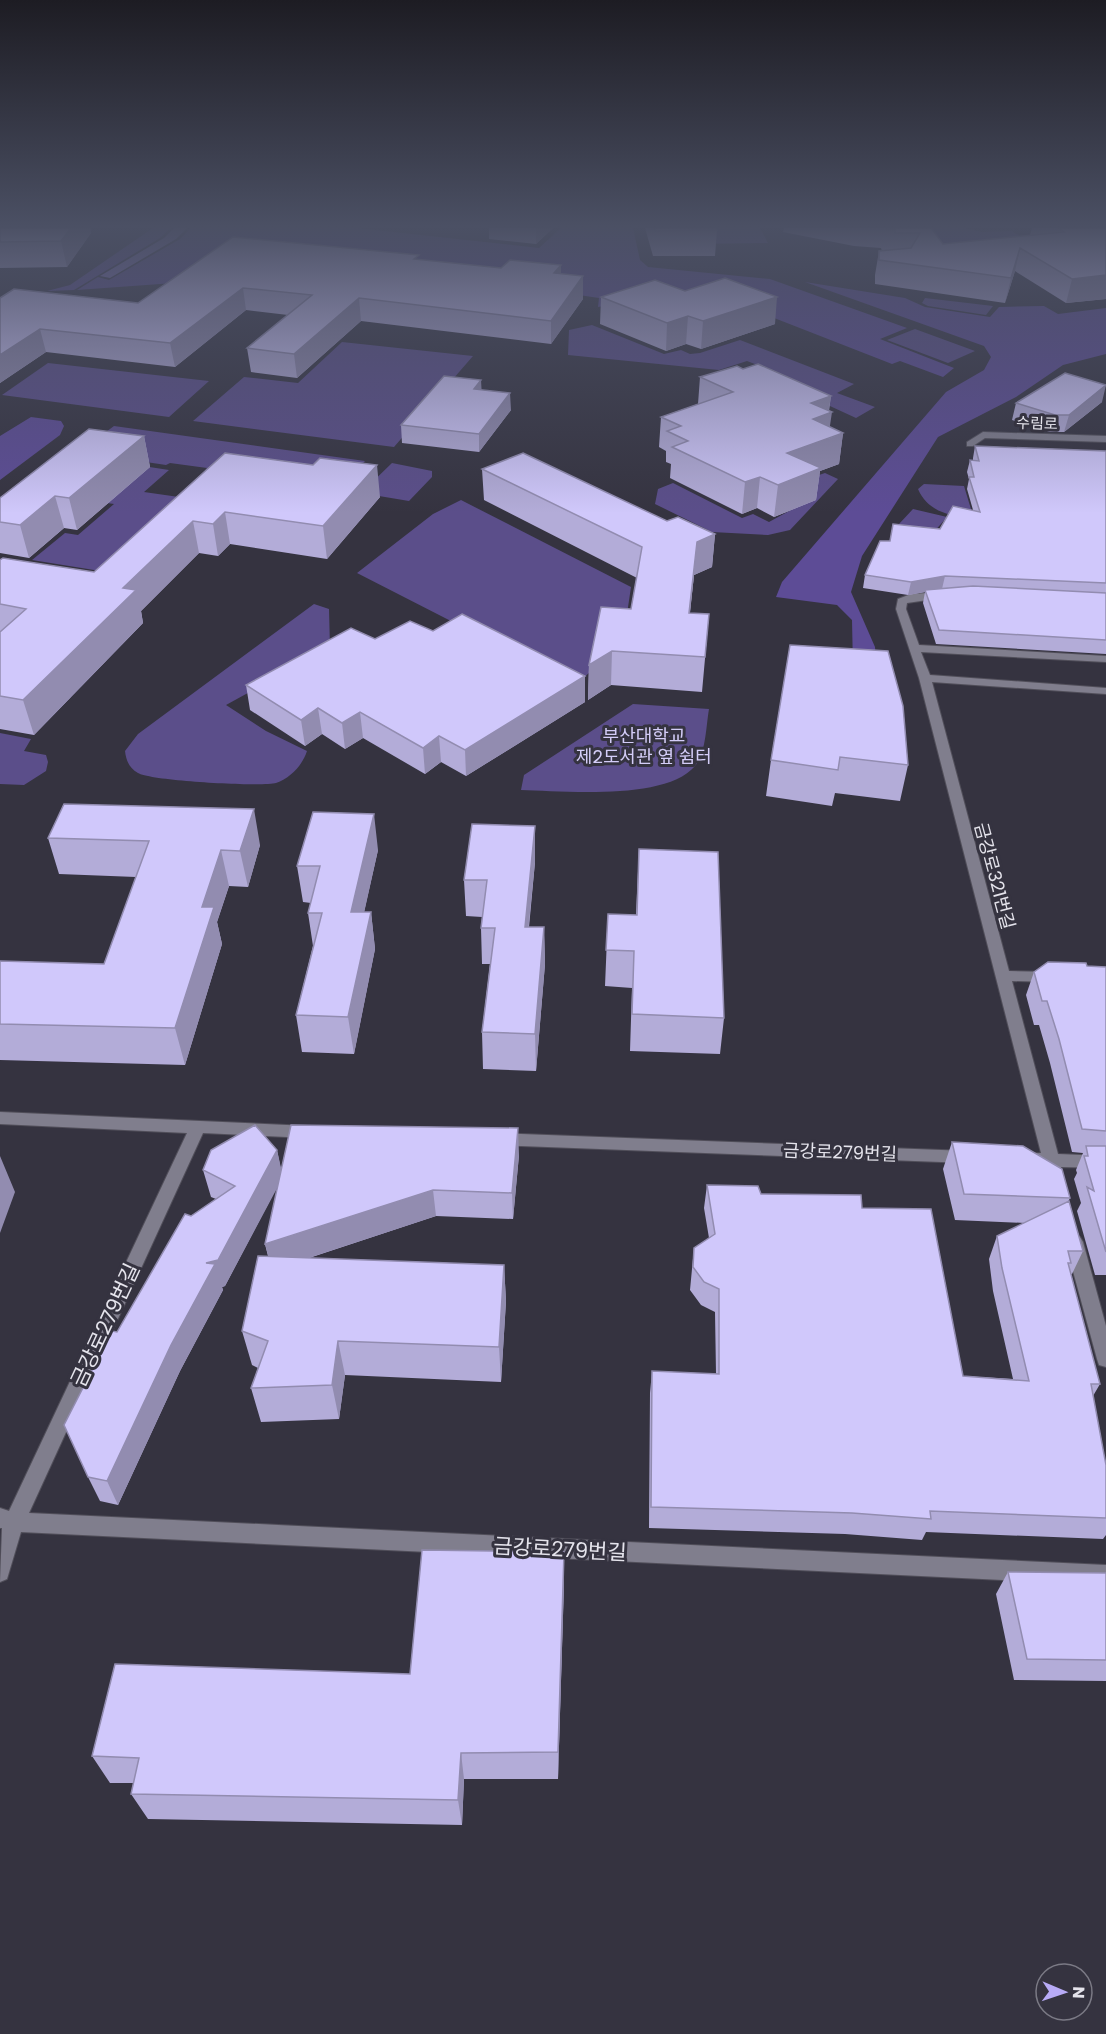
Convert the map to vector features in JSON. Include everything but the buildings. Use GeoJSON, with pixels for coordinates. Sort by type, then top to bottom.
{"type":"FeatureCollection","features":[{"type":"Feature","properties":{"kind":"street","name":"수림로"},"geometry":{"type":"LineString","coordinates":[[970,444],[983,435],[1106,439]]}},
{"type":"Feature","properties":{"kind":"street","name":"금강로321번길"},"geometry":{"type":"LineString","coordinates":[[962,595],[911,597],[902,601],[901,609],[925,678],[1058,1182]]}},
{"type":"Feature","properties":{"kind":"street"},"geometry":{"type":"LineString","coordinates":[[915,648],[1106,659]]}},
{"type":"Feature","properties":{"kind":"street"},"geometry":{"type":"LineString","coordinates":[[925,678],[1106,691]]}},
{"type":"Feature","properties":{"kind":"street"},"geometry":{"type":"LineString","coordinates":[[1002,976],[1071,978]]}},
{"type":"Feature","properties":{"kind":"street"},"geometry":{"type":"LineString","coordinates":[[0,1118],[327,1133]]}},
{"type":"Feature","properties":{"kind":"street","name":"금강로279번길"},"geometry":{"type":"LineString","coordinates":[[197,1128],[7,1520],[1106,1575]]}},
{"type":"Feature","properties":{"kind":"street","name":"금강로279번길"},"geometry":{"type":"LineString","coordinates":[[482,1138],[980,1157]]}},
{"type":"Feature","properties":{"kind":"street"},"geometry":{"type":"LineString","coordinates":[[1016,1159],[1106,1162]]}},
{"type":"Feature","properties":{"kind":"street"},"geometry":{"type":"LineString","coordinates":[[1070,1226],[1106,1359]]}},
{"type":"Feature","properties":{"kind":"street"},"geometry":{"type":"LineString","coordinates":[[0,1572],[7,1520]]}},
{"type":"Feature","properties":{"kind":"green space"},"geometry":{"type":"Polygon","coordinates":[[[592,325],[664,354],[681,350],[690,354],[700,353],[740,340],[854,384],[837,393],[875,407],[856,418],[806,395],[765,368],[747,361],[719,370],[568,355],[569,330],[592,325]]]}},
{"type":"Feature","properties":{"kind":"green space"},"geometry":{"type":"Polygon","coordinates":[[[915,329],[975,351],[948,363],[887,340],[915,329]]]}},
{"type":"Feature","properties":{"kind":"green space"},"geometry":{"type":"Polygon","coordinates":[[[342,342],[473,356],[394,447],[193,421],[244,377],[298,383],[342,342]]]}},
{"type":"Feature","properties":{"kind":"green space"},"geometry":{"type":"Polygon","coordinates":[[[48,363],[209,381],[169,417],[2,395],[48,363]]]}},
{"type":"Feature","properties":{"kind":"green space"},"geometry":{"type":"Polygon","coordinates":[[[114,426],[365,461],[340,487],[299,486],[204,472],[207,468],[170,463],[166,465],[79,452],[114,426]]]}},
{"type":"Feature","properties":{"kind":"green space"},"geometry":{"type":"Polygon","coordinates":[[[392,463],[432,471],[432,477],[409,501],[361,493],[392,463]]]}},
{"type":"Feature","properties":{"kind":"green space"},"geometry":{"type":"Polygon","coordinates":[[[143,466],[169,470],[144,492],[207,501],[125,575],[32,560],[65,533],[78,535],[114,504],[100,502],[143,466]]]}},
{"type":"Feature","properties":{"kind":"green space"},"geometry":{"type":"Polygon","coordinates":[[[825,473],[838,479],[790,530],[768,535],[712,532],[655,504],[658,489],[673,483],[742,518],[753,514],[769,522],[811,499],[813,477],[825,473]]]}},
{"type":"Feature","properties":{"kind":"green space"},"geometry":{"type":"Polygon","coordinates":[[[924,484],[964,486],[974,519],[948,514],[934,508],[922,497],[918,489],[924,484]]]}},
{"type":"Feature","properties":{"kind":"green space"},"geometry":{"type":"Polygon","coordinates":[[[461,500],[631,587],[623,641],[576,685],[357,573],[433,514],[461,500]]]}},
{"type":"Feature","properties":{"kind":"green space"},"geometry":{"type":"Polygon","coordinates":[[[913,509],[947,517],[933,533],[899,524],[913,509]]]}},
{"type":"Feature","properties":{"kind":"green space"},"geometry":{"type":"Polygon","coordinates":[[[314,604],[329,609],[330,648],[226,705],[266,731],[307,751],[303,761],[291,774],[276,783],[230,784],[147,776],[132,769],[125,751],[138,734],[314,604]]]}},
{"type":"Feature","properties":{"kind":"green space","name":"부산대학교 제2도서관 옆 쉼터"},"geometry":{"type":"Polygon","coordinates":[[[633,704],[709,709],[703,747],[695,766],[681,777],[661,785],[638,789],[612,792],[521,790],[524,775],[633,704]]]}},
{"type":"Feature","properties":{"kind":"green space"},"geometry":{"type":"Polygon","coordinates":[[[0,733],[31,739],[24,751],[46,755],[48,762],[46,771],[24,785],[0,784],[0,733]]]}},
{"type":"Feature","properties":{"kind":"shaded area"},"geometry":{"type":"Polygon","coordinates":[[[787,323],[893,323],[907,328],[880,339],[954,368],[943,377],[900,361],[892,364],[787,323]]]}},
{"type":"Feature","properties":{"kind":"shaded area"},"geometry":{"type":"Polygon","coordinates":[[[919,323],[1106,323],[1106,354],[1063,365],[1016,397],[938,437],[862,556],[851,592],[875,647],[877,671],[853,668],[852,620],[837,605],[776,597],[782,582],[946,392],[984,370],[991,357],[984,346],[919,323]]]}},
{"type":"Feature","properties":{"kind":"shaded area"},"geometry":{"type":"Polygon","coordinates":[[[31,417],[61,421],[64,426],[60,435],[0,480],[0,436],[31,417]]]}}]}
